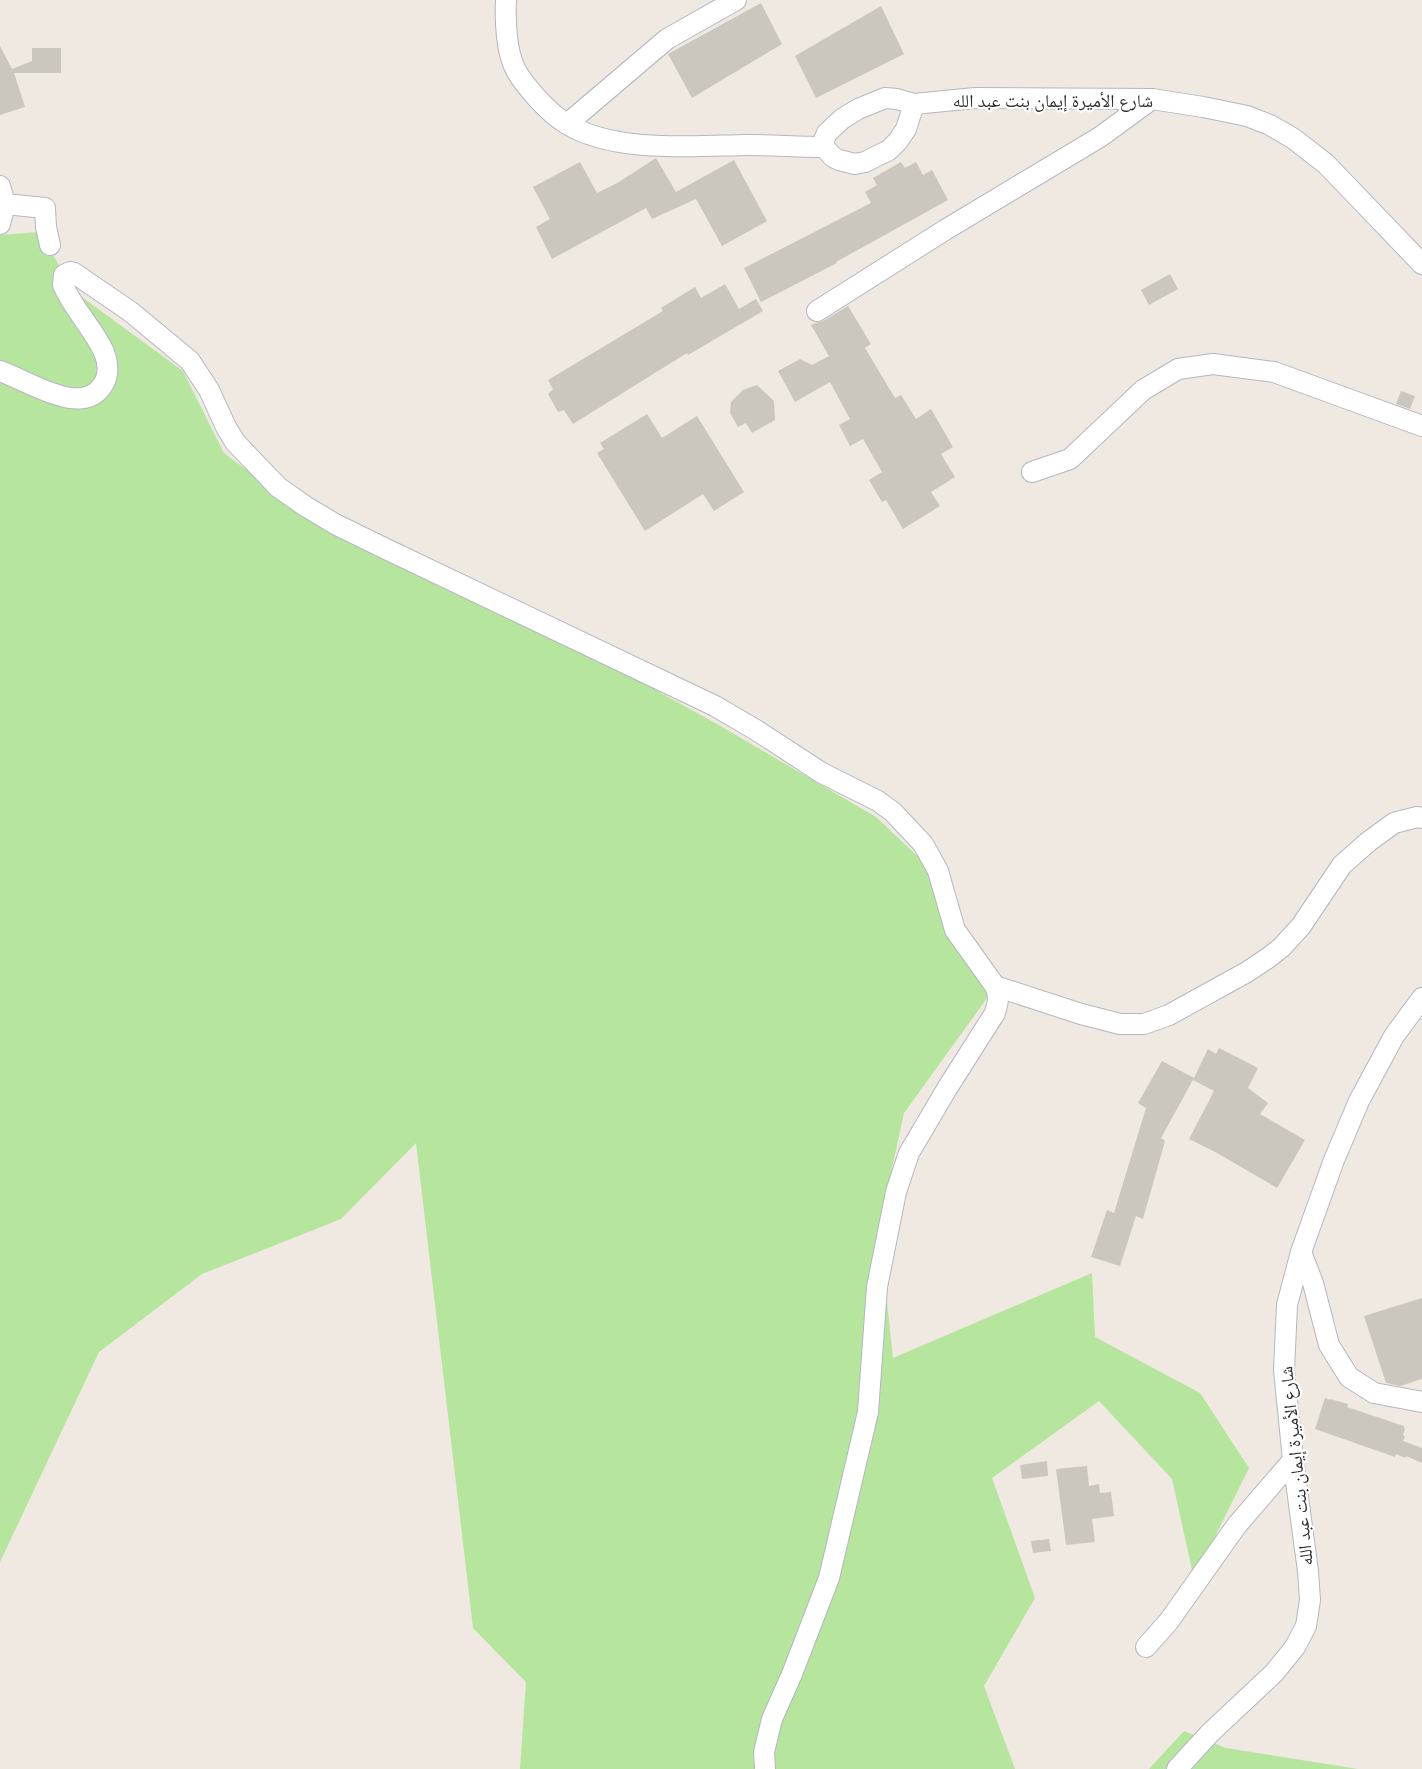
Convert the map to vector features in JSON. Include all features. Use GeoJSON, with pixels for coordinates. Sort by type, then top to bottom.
{"type":"FeatureCollection","features":[{"type":"Feature","properties":{"kind":"street"},"geometry":{"type":"LineString","coordinates":[[506,0],[507,40],[515,69],[527,87],[547,109],[567,124],[589,134],[622,142],[667,146],[824,147],[832,157],[855,164],[865,162],[889,150],[898,141],[906,129],[914,104]]}},
{"type":"Feature","properties":{"kind":"street"},"geometry":{"type":"LineString","coordinates":[[567,124],[667,39],[736,0]]}},
{"type":"Feature","properties":{"kind":"street","name":"شارع الأميرة إيمان بنت عبد الله"},"geometry":{"type":"LineString","coordinates":[[824,147],[824,140],[842,119],[858,109],[885,98],[914,104],[975,98],[1152,99],[1247,116],[1270,125],[1294,139],[1326,164],[1422,264]]}},
{"type":"Feature","properties":{"kind":"street"},"geometry":{"type":"LineString","coordinates":[[818,311],[945,230],[1100,137],[1152,99]]}},
{"type":"Feature","properties":{"kind":"street"},"geometry":{"type":"LineString","coordinates":[[0,224],[3,195],[45,208],[45,227],[50,245]]}},
{"type":"Feature","properties":{"kind":"street"},"geometry":{"type":"LineString","coordinates":[[0,371],[62,397],[84,399],[99,389],[106,377],[104,353],[90,326],[63,285],[64,275],[74,273],[130,312],[190,361],[209,390],[235,442],[278,488],[297,501],[345,528],[715,706],[822,773],[878,801],[893,812],[923,844],[931,858],[938,871],[955,930],[999,994],[995,1013],[909,1153],[896,1191],[878,1287],[868,1412],[830,1578],[772,1719],[764,1752],[765,1769]]}},
{"type":"Feature","properties":{"kind":"street"},"geometry":{"type":"LineString","coordinates":[[1032,472],[1070,459],[1143,390],[1178,369],[1213,364],[1274,372],[1422,426]]}},
{"type":"Feature","properties":{"kind":"street"},"geometry":{"type":"LineString","coordinates":[[995,986],[1120,1024],[1144,1024],[1169,1015],[1268,958],[1282,947],[1301,926],[1342,865],[1394,823],[1417,817],[1422,818]]}},
{"type":"Feature","properties":{"kind":"street","name":"شارع الأميرة إيمان بنت عبد الله"},"geometry":{"type":"LineString","coordinates":[[1177,1769],[1210,1733],[1274,1673],[1296,1647],[1305,1626],[1310,1600],[1308,1571],[1284,1370],[1287,1305],[1300,1252],[1334,1160],[1359,1101],[1394,1036],[1422,998]]}},
{"type":"Feature","properties":{"kind":"street"},"geometry":{"type":"LineString","coordinates":[[1300,1252],[1313,1283],[1329,1345],[1349,1377],[1374,1393],[1422,1402]]}},
{"type":"Feature","properties":{"kind":"street"},"geometry":{"type":"LineString","coordinates":[[1146,1647],[1169,1622],[1237,1525],[1293,1460]]}},
{"type":"Feature","properties":{"kind":"green space"},"geometry":{"type":"Polygon","coordinates":[[[39,232],[75,292],[183,371],[224,453],[291,503],[543,628],[717,724],[876,817],[930,868],[990,994],[904,1113],[879,1228],[893,1358],[1092,1273],[1095,1337],[1200,1393],[1249,1468],[1194,1579],[1172,1479],[1099,1401],[992,1478],[1035,1598],[984,1686],[1015,1769],[520,1769],[526,1682],[473,1628],[416,1143],[341,1219],[202,1274],[99,1352],[0,1562],[0,235],[39,232]]]}},
{"type":"Feature","properties":{"kind":"green space"},"geometry":{"type":"Polygon","coordinates":[[[1184,1731],[1226,1748],[1358,1769],[1149,1769],[1184,1731]]]}},
{"type":"Feature","properties":{"kind":"building"},"geometry":{"type":"Polygon","coordinates":[[[761,3],[782,44],[692,98],[668,54],[761,3]]]}},
{"type":"Feature","properties":{"kind":"building"},"geometry":{"type":"Polygon","coordinates":[[[881,6],[904,54],[816,98],[795,56],[881,6]]]}},
{"type":"Feature","properties":{"kind":"building"},"geometry":{"type":"Polygon","coordinates":[[[0,46],[12,69],[32,61],[32,48],[61,48],[61,73],[14,73],[25,107],[0,115],[0,46]]]}},
{"type":"Feature","properties":{"kind":"building"},"geometry":{"type":"Polygon","coordinates":[[[656,158],[676,192],[734,160],[767,221],[722,246],[696,199],[652,219],[646,208],[552,259],[536,227],[550,219],[533,187],[580,162],[597,193],[656,158]]]}},
{"type":"Feature","properties":{"kind":"building"},"geometry":{"type":"Polygon","coordinates":[[[901,162],[905,168],[916,162],[923,175],[932,170],[948,200],[837,263],[761,302],[744,268],[871,203],[865,192],[877,185],[873,178],[901,162]]]}},
{"type":"Feature","properties":{"kind":"building"},"geometry":{"type":"Polygon","coordinates":[[[1170,274],[1178,289],[1149,305],[1141,290],[1170,274]]]}},
{"type":"Feature","properties":{"kind":"building"},"geometry":{"type":"Polygon","coordinates":[[[725,284],[739,309],[756,299],[763,311],[688,355],[687,353],[573,424],[564,410],[558,412],[548,394],[553,389],[548,380],[663,311],[661,308],[695,287],[701,298],[725,284]]]}},
{"type":"Feature","properties":{"kind":"building"},"geometry":{"type":"Polygon","coordinates":[[[848,306],[871,344],[865,348],[895,398],[901,395],[916,419],[931,409],[953,447],[941,454],[955,477],[931,492],[940,506],[903,529],[886,500],[882,502],[869,480],[882,472],[863,439],[850,446],[839,425],[850,419],[830,382],[795,402],[778,371],[800,359],[812,365],[829,356],[811,325],[823,321],[848,306]]]}},
{"type":"Feature","properties":{"kind":"building"},"geometry":{"type":"Polygon","coordinates":[[[757,385],[774,401],[775,420],[752,433],[746,423],[738,427],[730,413],[731,402],[743,390],[757,385]]]}},
{"type":"Feature","properties":{"kind":"building"},"geometry":{"type":"Polygon","coordinates":[[[1401,391],[1415,396],[1410,409],[1396,404],[1401,391]]]}},
{"type":"Feature","properties":{"kind":"building"},"geometry":{"type":"Polygon","coordinates":[[[647,414],[662,438],[697,416],[744,492],[714,511],[703,494],[645,531],[597,453],[604,449],[600,443],[647,414]]]}},
{"type":"Feature","properties":{"kind":"building"},"geometry":{"type":"Polygon","coordinates":[[[1219,1048],[1258,1068],[1248,1088],[1268,1103],[1260,1114],[1305,1140],[1277,1188],[1189,1139],[1214,1091],[1193,1080],[1208,1049],[1216,1054],[1219,1048]]]}},
{"type":"Feature","properties":{"kind":"building"},"geometry":{"type":"Polygon","coordinates":[[[1162,1061],[1194,1078],[1161,1138],[1165,1141],[1143,1219],[1136,1216],[1120,1266],[1091,1257],[1107,1210],[1114,1213],[1146,1108],[1138,1103],[1162,1061]]]}},
{"type":"Feature","properties":{"kind":"building"},"geometry":{"type":"Polygon","coordinates":[[[1422,1298],[1422,1379],[1400,1386],[1386,1383],[1364,1316],[1422,1298]]]}},
{"type":"Feature","properties":{"kind":"building"},"geometry":{"type":"Polygon","coordinates":[[[1325,1398],[1348,1404],[1347,1407],[1404,1426],[1403,1441],[1422,1448],[1422,1463],[1406,1456],[1405,1458],[1396,1454],[1395,1457],[1315,1429],[1325,1398]]]}},
{"type":"Feature","properties":{"kind":"building"},"geometry":{"type":"Polygon","coordinates":[[[1047,1461],[1048,1476],[1022,1479],[1020,1465],[1047,1461]]]}},
{"type":"Feature","properties":{"kind":"building"},"geometry":{"type":"Polygon","coordinates":[[[1087,1466],[1089,1486],[1099,1484],[1100,1493],[1111,1492],[1114,1516],[1092,1519],[1095,1542],[1066,1545],[1056,1469],[1087,1466]]]}},
{"type":"Feature","properties":{"kind":"building"},"geometry":{"type":"Polygon","coordinates":[[[1049,1539],[1051,1551],[1033,1553],[1031,1541],[1049,1539]]]}}]}
